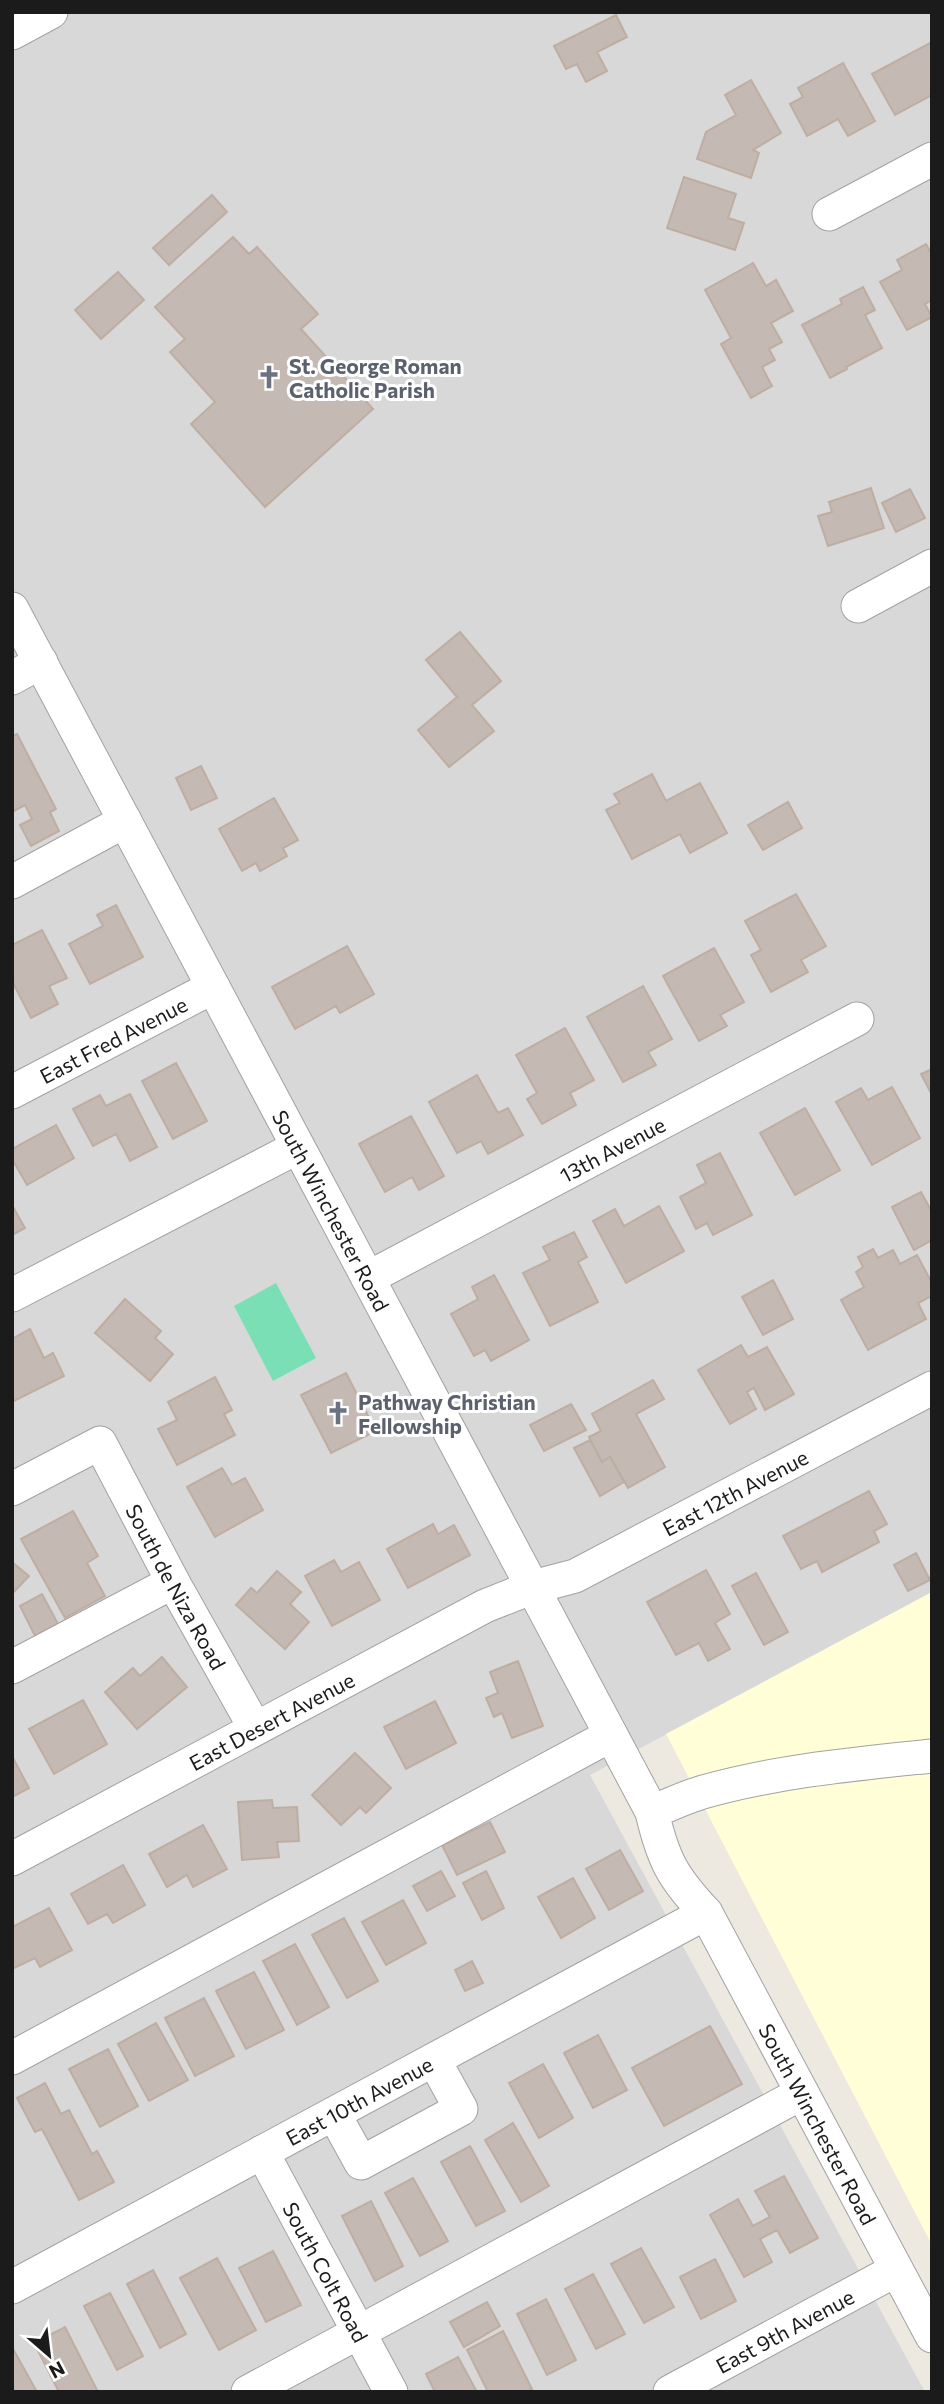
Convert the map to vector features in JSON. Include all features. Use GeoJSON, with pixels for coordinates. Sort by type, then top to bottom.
{"type":"FeatureCollection","features":[{"type":"Feature","properties":{"kind":"street"},"geometry":{"type":"LineString","coordinates":[[12,33],[51,12]]}},
{"type":"Feature","properties":{"kind":"street"},"geometry":{"type":"LineString","coordinates":[[829,214],[932,159]]}},
{"type":"Feature","properties":{"kind":"street"},"geometry":{"type":"LineString","coordinates":[[858,606],[932,565]]}},
{"type":"Feature","properties":{"kind":"street","name":"South Winchester Road"},"geometry":{"type":"LineString","coordinates":[[12,609],[27,670],[125,821],[652,1812],[681,1840],[700,1875],[706,1913],[932,2336]]}},
{"type":"Feature","properties":{"kind":"street"},"geometry":{"type":"LineString","coordinates":[[12,882],[125,821]]}},
{"type":"Feature","properties":{"kind":"street","name":"East Fred Avenue"},"geometry":{"type":"LineString","coordinates":[[12,1092],[213,987]]}},
{"type":"Feature","properties":{"kind":"street","name":"13th Avenue"},"geometry":{"type":"LineString","coordinates":[[368,1278],[857,1019]]}},
{"type":"Feature","properties":{"kind":"street"},"geometry":{"type":"LineString","coordinates":[[12,1295],[298,1147]]}},
{"type":"Feature","properties":{"kind":"street","name":"East 12th Avenue"},"geometry":{"type":"LineString","coordinates":[[533,1587],[575,1576],[932,1388]]}},
{"type":"Feature","properties":{"kind":"street","name":"South de Niza Road"},"geometry":{"type":"LineString","coordinates":[[12,1489],[100,1443],[173,1582],[255,1728]]}},
{"type":"Feature","properties":{"kind":"street"},"geometry":{"type":"LineString","coordinates":[[12,1667],[173,1582]]}},
{"type":"Feature","properties":{"kind":"street","name":"East Desert Avenue"},"geometry":{"type":"LineString","coordinates":[[12,1859],[485,1606],[533,1587]]}},
{"type":"Feature","properties":{"kind":"street"},"geometry":{"type":"LineString","coordinates":[[12,2058],[611,1735]]}},
{"type":"Feature","properties":{"kind":"street"},"geometry":{"type":"LineString","coordinates":[[652,1812],[700,1793],[739,1783],[845,1765],[932,1756]]}},
{"type":"Feature","properties":{"kind":"street","name":"East 10th Avenue"},"geometry":{"type":"LineString","coordinates":[[12,2287],[706,1913]]}},
{"type":"Feature","properties":{"kind":"street"},"geometry":{"type":"LineString","coordinates":[[334,2114],[360,2163],[461,2109],[434,2060]]}},
{"type":"Feature","properties":{"kind":"street"},"geometry":{"type":"LineString","coordinates":[[248,2392],[802,2092]]}},
{"type":"Feature","properties":{"kind":"street","name":"South Colt Road"},"geometry":{"type":"LineString","coordinates":[[262,2152],[391,2392]]}},
{"type":"Feature","properties":{"kind":"street","name":"East 9th Avenue"},"geometry":{"type":"LineString","coordinates":[[670,2392],[897,2270]]}},
{"type":"Feature","properties":{"kind":"shaded area"},"geometry":{"type":"Polygon","coordinates":[[[12,12],[932,12],[932,1592],[590,1775],[925,2392],[12,2392],[12,12]]]}},
{"type":"Feature","properties":{"kind":"shaded area"},"geometry":{"type":"Polygon","coordinates":[[[932,1592],[932,2245],[666,1734],[932,1592]]]}},
{"type":"Feature","properties":{"kind":"green space"},"geometry":{"type":"Polygon","coordinates":[[[276,1283],[316,1358],[273,1381],[234,1306],[276,1283]]]}},
{"type":"Feature","properties":{"kind":"building"},"geometry":{"type":"Polygon","coordinates":[[[616,15],[627,37],[597,52],[607,71],[586,82],[577,64],[566,69],[554,46],[616,15]]]}},
{"type":"Feature","properties":{"kind":"building"},"geometry":{"type":"Polygon","coordinates":[[[930,43],[932,95],[895,115],[872,74],[930,43]]]}},
{"type":"Feature","properties":{"kind":"building"},"geometry":{"type":"Polygon","coordinates":[[[843,63],[875,121],[848,136],[838,119],[807,136],[790,104],[803,97],[798,88],[843,63]]]}},
{"type":"Feature","properties":{"kind":"building"},"geometry":{"type":"Polygon","coordinates":[[[751,80],[781,133],[753,150],[759,153],[751,178],[697,159],[706,132],[736,115],[725,95],[751,80]]]}},
{"type":"Feature","properties":{"kind":"building"},"geometry":{"type":"Polygon","coordinates":[[[684,177],[736,194],[728,218],[744,223],[735,250],[667,228],[684,177]]]}},
{"type":"Feature","properties":{"kind":"building"},"geometry":{"type":"Polygon","coordinates":[[[212,195],[227,212],[169,265],[153,248],[212,195]]]}},
{"type":"Feature","properties":{"kind":"building","name":"St. George Roman Catholic Parish"},"geometry":{"type":"Polygon","coordinates":[[[233,237],[249,254],[257,247],[318,314],[301,329],[373,409],[265,507],[191,424],[215,402],[170,352],[185,339],[155,307],[233,237]]]}},
{"type":"Feature","properties":{"kind":"building"},"geometry":{"type":"Polygon","coordinates":[[[926,244],[932,255],[932,300],[925,304],[932,317],[907,330],[880,282],[902,270],[897,260],[926,244]]]}},
{"type":"Feature","properties":{"kind":"building"},"geometry":{"type":"Polygon","coordinates":[[[753,263],[766,286],[776,280],[793,311],[771,323],[782,342],[769,349],[775,360],[762,367],[772,386],[751,398],[721,344],[731,338],[705,290],[753,263]]]}},
{"type":"Feature","properties":{"kind":"building"},"geometry":{"type":"Polygon","coordinates":[[[118,272],[144,300],[101,339],[75,310],[118,272]]]}},
{"type":"Feature","properties":{"kind":"building"},"geometry":{"type":"Polygon","coordinates":[[[863,287],[875,310],[865,315],[882,348],[830,378],[802,325],[842,304],[840,299],[863,287]]]}},
{"type":"Feature","properties":{"kind":"building"},"geometry":{"type":"Polygon","coordinates":[[[871,488],[884,528],[828,546],[818,516],[832,512],[829,502],[871,488]]]}},
{"type":"Feature","properties":{"kind":"building"},"geometry":{"type":"Polygon","coordinates":[[[910,489],[925,518],[896,532],[882,503],[910,489]]]}},
{"type":"Feature","properties":{"kind":"building"},"geometry":{"type":"Polygon","coordinates":[[[460,632],[501,681],[472,705],[494,731],[449,767],[418,730],[457,697],[426,660],[460,632]]]}},
{"type":"Feature","properties":{"kind":"building"},"geometry":{"type":"Polygon","coordinates":[[[17,734],[56,809],[50,812],[59,831],[31,846],[20,825],[32,819],[25,805],[12,812],[12,736],[17,734]]]}},
{"type":"Feature","properties":{"kind":"building"},"geometry":{"type":"Polygon","coordinates":[[[201,766],[217,798],[191,810],[176,778],[201,766]]]}},
{"type":"Feature","properties":{"kind":"building"},"geometry":{"type":"Polygon","coordinates":[[[652,774],[666,801],[700,783],[727,833],[690,853],[680,834],[632,859],[606,810],[620,803],[614,794],[652,774]]]}},
{"type":"Feature","properties":{"kind":"building"},"geometry":{"type":"Polygon","coordinates":[[[274,798],[298,840],[283,848],[287,856],[260,871],[256,863],[242,871],[219,829],[274,798]]]}},
{"type":"Feature","properties":{"kind":"building"},"geometry":{"type":"Polygon","coordinates":[[[788,802],[802,828],[763,850],[748,825],[788,802]]]}},
{"type":"Feature","properties":{"kind":"building"},"geometry":{"type":"Polygon","coordinates":[[[796,894],[826,946],[801,960],[808,972],[771,992],[751,955],[761,950],[745,921],[796,894]]]}},
{"type":"Feature","properties":{"kind":"building"},"geometry":{"type":"Polygon","coordinates":[[[116,905],[143,957],[90,984],[69,944],[103,926],[97,915],[116,905]]]}},
{"type":"Feature","properties":{"kind":"building"},"geometry":{"type":"Polygon","coordinates":[[[42,930],[67,978],[49,986],[58,1004],[31,1018],[12,981],[12,945],[42,930]]]}},
{"type":"Feature","properties":{"kind":"building"},"geometry":{"type":"Polygon","coordinates":[[[347,946],[374,994],[340,1013],[336,1006],[295,1029],[272,987],[347,946]]]}},
{"type":"Feature","properties":{"kind":"building"},"geometry":{"type":"Polygon","coordinates":[[[714,948],[744,1002],[720,1015],[727,1026],[699,1041],[663,976],[714,948]]]}},
{"type":"Feature","properties":{"kind":"building"},"geometry":{"type":"Polygon","coordinates":[[[643,986],[672,1039],[648,1052],[656,1065],[623,1082],[587,1017],[643,986]]]}},
{"type":"Feature","properties":{"kind":"building"},"geometry":{"type":"Polygon","coordinates":[[[565,1028],[594,1080],[570,1093],[576,1105],[542,1124],[527,1099],[537,1093],[516,1055],[565,1028]]]}},
{"type":"Feature","properties":{"kind":"building"},"geometry":{"type":"Polygon","coordinates":[[[176,1063],[207,1121],[173,1139],[142,1081],[176,1063]]]}},
{"type":"Feature","properties":{"kind":"building"},"geometry":{"type":"Polygon","coordinates":[[[932,1069],[932,1095],[921,1074],[932,1069]]]}},
{"type":"Feature","properties":{"kind":"building"},"geometry":{"type":"Polygon","coordinates":[[[477,1075],[498,1113],[508,1108],[523,1135],[488,1154],[481,1141],[457,1153],[429,1102],[477,1075]]]}},
{"type":"Feature","properties":{"kind":"building"},"geometry":{"type":"Polygon","coordinates":[[[892,1087],[920,1138],[872,1165],[836,1102],[861,1088],[868,1100],[892,1087]]]}},
{"type":"Feature","properties":{"kind":"building"},"geometry":{"type":"Polygon","coordinates":[[[130,1094],[157,1147],[130,1161],[116,1134],[93,1146],[73,1109],[100,1095],[106,1106],[130,1094]]]}},
{"type":"Feature","properties":{"kind":"building"},"geometry":{"type":"Polygon","coordinates":[[[805,1108],[840,1170],[795,1195],[760,1133],[805,1108]]]}},
{"type":"Feature","properties":{"kind":"building"},"geometry":{"type":"Polygon","coordinates":[[[411,1116],[444,1176],[419,1190],[412,1177],[385,1192],[359,1144],[411,1116]]]}},
{"type":"Feature","properties":{"kind":"building"},"geometry":{"type":"Polygon","coordinates":[[[56,1125],[74,1158],[27,1185],[12,1159],[12,1149],[56,1125]]]}},
{"type":"Feature","properties":{"kind":"building"},"geometry":{"type":"Polygon","coordinates":[[[720,1153],[752,1215],[713,1235],[707,1223],[696,1229],[680,1197],[706,1183],[697,1165],[720,1153]]]}},
{"type":"Feature","properties":{"kind":"building"},"geometry":{"type":"Polygon","coordinates":[[[921,1192],[932,1212],[932,1240],[914,1250],[892,1207],[921,1192]]]}},
{"type":"Feature","properties":{"kind":"building"},"geometry":{"type":"Polygon","coordinates":[[[12,1205],[25,1228],[12,1235],[12,1205]]]}},
{"type":"Feature","properties":{"kind":"building"},"geometry":{"type":"Polygon","coordinates":[[[659,1206],[684,1251],[626,1283],[593,1221],[615,1209],[624,1226],[659,1206]]]}},
{"type":"Feature","properties":{"kind":"building"},"geometry":{"type":"Polygon","coordinates":[[[574,1232],[587,1257],[578,1262],[598,1302],[550,1326],[523,1273],[550,1260],[543,1247],[574,1232]]]}},
{"type":"Feature","properties":{"kind":"building"},"geometry":{"type":"Polygon","coordinates":[[[873,1249],[878,1258],[893,1250],[900,1264],[917,1255],[932,1283],[932,1296],[918,1303],[926,1319],[868,1350],[841,1300],[864,1287],[856,1272],[863,1267],[858,1257],[873,1249]]]}},
{"type":"Feature","properties":{"kind":"building"},"geometry":{"type":"Polygon","coordinates":[[[494,1275],[529,1340],[491,1361],[485,1350],[474,1356],[451,1314],[478,1299],[472,1287],[494,1275]]]}},
{"type":"Feature","properties":{"kind":"building"},"geometry":{"type":"Polygon","coordinates":[[[773,1280],[793,1319],[763,1335],[742,1297],[773,1280]]]}},
{"type":"Feature","properties":{"kind":"building"},"geometry":{"type":"Polygon","coordinates":[[[125,1299],[161,1331],[155,1338],[173,1354],[150,1381],[95,1333],[125,1299]]]}},
{"type":"Feature","properties":{"kind":"building"},"geometry":{"type":"Polygon","coordinates":[[[30,1329],[44,1358],[53,1353],[64,1376],[12,1402],[12,1339],[30,1329]]]}},
{"type":"Feature","properties":{"kind":"building"},"geometry":{"type":"Polygon","coordinates":[[[741,1345],[748,1357],[767,1347],[794,1394],[765,1410],[754,1388],[747,1392],[756,1409],[730,1424],[698,1370],[741,1345]]]}},
{"type":"Feature","properties":{"kind":"building","name":"Pathway Christian Fellowship"},"geometry":{"type":"Polygon","coordinates":[[[346,1373],[376,1431],[331,1453],[301,1395],[346,1373]]]}},
{"type":"Feature","properties":{"kind":"building"},"geometry":{"type":"Polygon","coordinates":[[[215,1377],[232,1410],[224,1414],[235,1435],[177,1465],[158,1429],[177,1420],[168,1402],[215,1377]]]}},
{"type":"Feature","properties":{"kind":"building"},"geometry":{"type":"Polygon","coordinates":[[[653,1380],[664,1399],[636,1414],[665,1467],[628,1488],[610,1457],[602,1462],[589,1437],[601,1431],[592,1414],[653,1380]]]}},
{"type":"Feature","properties":{"kind":"building"},"geometry":{"type":"Polygon","coordinates":[[[571,1404],[586,1430],[544,1451],[530,1425],[571,1404]]]}},
{"type":"Feature","properties":{"kind":"building"},"geometry":{"type":"Polygon","coordinates":[[[590,1440],[602,1462],[610,1457],[624,1482],[600,1496],[574,1448],[590,1440]]]}},
{"type":"Feature","properties":{"kind":"building"},"geometry":{"type":"Polygon","coordinates":[[[222,1468],[232,1485],[245,1478],[263,1510],[215,1537],[187,1487],[222,1468]]]}},
{"type":"Feature","properties":{"kind":"building"},"geometry":{"type":"Polygon","coordinates":[[[869,1491],[887,1524],[874,1531],[879,1542],[822,1572],[817,1561],[801,1569],[783,1536],[869,1491]]]}},
{"type":"Feature","properties":{"kind":"building"},"geometry":{"type":"Polygon","coordinates":[[[73,1511],[98,1556],[87,1563],[105,1596],[65,1618],[21,1539],[73,1511]]]}},
{"type":"Feature","properties":{"kind":"building"},"geometry":{"type":"Polygon","coordinates":[[[433,1524],[438,1534],[454,1525],[470,1555],[408,1588],[387,1549],[433,1524]]]}},
{"type":"Feature","properties":{"kind":"building"},"geometry":{"type":"Polygon","coordinates":[[[916,1553],[930,1580],[908,1591],[894,1565],[916,1553]]]}},
{"type":"Feature","properties":{"kind":"building"},"geometry":{"type":"Polygon","coordinates":[[[334,1560],[341,1572],[359,1562],[380,1600],[332,1626],[305,1576],[334,1560]]]}},
{"type":"Feature","properties":{"kind":"building"},"geometry":{"type":"Polygon","coordinates":[[[12,1562],[29,1576],[12,1594],[12,1562]]]}},
{"type":"Feature","properties":{"kind":"building"},"geometry":{"type":"Polygon","coordinates":[[[706,1570],[730,1614],[715,1623],[730,1649],[708,1661],[699,1643],[676,1655],[647,1602],[706,1570]]]}},
{"type":"Feature","properties":{"kind":"building"},"geometry":{"type":"Polygon","coordinates":[[[277,1571],[301,1592],[290,1604],[309,1622],[285,1649],[236,1605],[251,1588],[257,1593],[277,1571]]]}},
{"type":"Feature","properties":{"kind":"building"},"geometry":{"type":"Polygon","coordinates":[[[756,1573],[788,1632],[764,1645],[732,1586],[756,1573]]]}},
{"type":"Feature","properties":{"kind":"building"},"geometry":{"type":"Polygon","coordinates":[[[42,1594],[58,1624],[35,1636],[20,1606],[42,1594]]]}},
{"type":"Feature","properties":{"kind":"building"},"geometry":{"type":"Polygon","coordinates":[[[162,1657],[187,1687],[137,1729],[105,1692],[133,1668],[140,1676],[162,1657]]]}},
{"type":"Feature","properties":{"kind":"building"},"geometry":{"type":"Polygon","coordinates":[[[518,1661],[543,1726],[512,1738],[502,1713],[494,1717],[486,1698],[498,1693],[490,1672],[518,1661]]]}},
{"type":"Feature","properties":{"kind":"building"},"geometry":{"type":"Polygon","coordinates":[[[83,1700],[107,1744],[54,1774],[29,1729],[83,1700]]]}},
{"type":"Feature","properties":{"kind":"building"},"geometry":{"type":"Polygon","coordinates":[[[435,1701],[456,1743],[406,1769],[384,1727],[435,1701]]]}},
{"type":"Feature","properties":{"kind":"building"},"geometry":{"type":"Polygon","coordinates":[[[355,1753],[391,1788],[366,1813],[360,1807],[341,1825],[312,1795],[355,1753]]]}},
{"type":"Feature","properties":{"kind":"building"},"geometry":{"type":"Polygon","coordinates":[[[12,1756],[29,1788],[12,1797],[12,1756]]]}},
{"type":"Feature","properties":{"kind":"building"},"geometry":{"type":"Polygon","coordinates":[[[272,1800],[273,1808],[297,1807],[299,1841],[277,1842],[279,1857],[242,1860],[238,1802],[272,1800]]]}},
{"type":"Feature","properties":{"kind":"building"},"geometry":{"type":"Polygon","coordinates":[[[490,1822],[505,1852],[457,1875],[442,1845],[490,1822]]]}},
{"type":"Feature","properties":{"kind":"building"},"geometry":{"type":"Polygon","coordinates":[[[203,1825],[227,1869],[193,1887],[187,1875],[167,1887],[149,1854],[203,1825]]]}},
{"type":"Feature","properties":{"kind":"building"},"geometry":{"type":"Polygon","coordinates":[[[620,1850],[643,1891],[609,1910],[586,1869],[620,1850]]]}},
{"type":"Feature","properties":{"kind":"building"},"geometry":{"type":"Polygon","coordinates":[[[123,1865],[145,1905],[113,1923],[107,1914],[88,1924],[71,1894],[123,1865]]]}},
{"type":"Feature","properties":{"kind":"building"},"geometry":{"type":"Polygon","coordinates":[[[441,1871],[455,1896],[427,1911],[413,1886],[441,1871]]]}},
{"type":"Feature","properties":{"kind":"building"},"geometry":{"type":"Polygon","coordinates":[[[486,1871],[504,1908],[482,1920],[463,1883],[486,1871]]]}},
{"type":"Feature","properties":{"kind":"building"},"geometry":{"type":"Polygon","coordinates":[[[573,1878],[595,1918],[561,1938],[538,1897],[573,1878]]]}},
{"type":"Feature","properties":{"kind":"building"},"geometry":{"type":"Polygon","coordinates":[[[403,1900],[426,1943],[386,1965],[362,1922],[403,1900]]]}},
{"type":"Feature","properties":{"kind":"building"},"geometry":{"type":"Polygon","coordinates":[[[49,1908],[72,1950],[40,1967],[35,1958],[12,1969],[12,1927],[49,1908]]]}},
{"type":"Feature","properties":{"kind":"building"},"geometry":{"type":"Polygon","coordinates":[[[344,1918],[378,1981],[347,1998],[312,1935],[344,1918]]]}},
{"type":"Feature","properties":{"kind":"building"},"geometry":{"type":"Polygon","coordinates":[[[295,1944],[329,2007],[297,2025],[263,1961],[295,1944]]]}},
{"type":"Feature","properties":{"kind":"building"},"geometry":{"type":"Polygon","coordinates":[[[472,1961],[483,1983],[465,1991],[455,1970],[472,1961]]]}},
{"type":"Feature","properties":{"kind":"building"},"geometry":{"type":"Polygon","coordinates":[[[254,1972],[284,2030],[246,2049],[216,1991],[254,1972]]]}},
{"type":"Feature","properties":{"kind":"building"},"geometry":{"type":"Polygon","coordinates":[[[204,1998],[234,2056],[195,2076],[165,2018],[204,1998]]]}},
{"type":"Feature","properties":{"kind":"building"},"geometry":{"type":"Polygon","coordinates":[[[156,2023],[188,2080],[149,2101],[118,2044],[156,2023]]]}},
{"type":"Feature","properties":{"kind":"building"},"geometry":{"type":"Polygon","coordinates":[[[710,2026],[742,2084],[664,2126],[632,2068],[710,2026]]]}},
{"type":"Feature","properties":{"kind":"building"},"geometry":{"type":"Polygon","coordinates":[[[598,2035],[627,2090],[593,2108],[564,2053],[598,2035]]]}},
{"type":"Feature","properties":{"kind":"building"},"geometry":{"type":"Polygon","coordinates":[[[108,2049],[138,2106],[100,2127],[69,2069],[108,2049]]]}},
{"type":"Feature","properties":{"kind":"building"},"geometry":{"type":"Polygon","coordinates":[[[543,2064],[573,2118],[539,2138],[509,2083],[543,2064]]]}},
{"type":"Feature","properties":{"kind":"building"},"geometry":{"type":"Polygon","coordinates":[[[45,2083],[61,2114],[69,2110],[92,2154],[97,2151],[114,2182],[79,2200],[42,2129],[35,2132],[17,2098],[45,2083]]]}},
{"type":"Feature","properties":{"kind":"building"},"geometry":{"type":"Polygon","coordinates":[[[513,2123],[549,2186],[521,2202],[485,2140],[513,2123]]]}},
{"type":"Feature","properties":{"kind":"building"},"geometry":{"type":"Polygon","coordinates":[[[470,2146],[505,2211],[476,2226],[441,2162],[470,2146]]]}},
{"type":"Feature","properties":{"kind":"building"},"geometry":{"type":"Polygon","coordinates":[[[784,2176],[818,2238],[790,2253],[777,2230],[760,2239],[772,2262],[744,2277],[710,2215],[738,2199],[753,2226],[770,2217],[755,2191],[784,2176]]]}},
{"type":"Feature","properties":{"kind":"building"},"geometry":{"type":"Polygon","coordinates":[[[413,2178],[448,2241],[420,2256],[385,2193],[413,2178]]]}},
{"type":"Feature","properties":{"kind":"building"},"geometry":{"type":"Polygon","coordinates":[[[371,2201],[403,2266],[375,2281],[342,2216],[371,2201]]]}},
{"type":"Feature","properties":{"kind":"building"},"geometry":{"type":"Polygon","coordinates":[[[641,2248],[674,2307],[644,2323],[611,2264],[641,2248]]]}},
{"type":"Feature","properties":{"kind":"building"},"geometry":{"type":"Polygon","coordinates":[[[273,2251],[301,2305],[266,2322],[239,2268],[273,2251]]]}},
{"type":"Feature","properties":{"kind":"building"},"geometry":{"type":"Polygon","coordinates":[[[217,2258],[256,2330],[219,2350],[180,2278],[217,2258]]]}},
{"type":"Feature","properties":{"kind":"building"},"geometry":{"type":"Polygon","coordinates":[[[715,2259],[736,2301],[701,2319],[680,2277],[715,2259]]]}},
{"type":"Feature","properties":{"kind":"building"},"geometry":{"type":"Polygon","coordinates":[[[153,2270],[186,2334],[160,2348],[127,2284],[153,2270]]]}},
{"type":"Feature","properties":{"kind":"building"},"geometry":{"type":"Polygon","coordinates":[[[593,2274],[625,2334],[596,2349],[565,2289],[593,2274]]]}},
{"type":"Feature","properties":{"kind":"building"},"geometry":{"type":"Polygon","coordinates":[[[110,2293],[143,2356],[117,2370],[84,2306],[110,2293]]]}},
{"type":"Feature","properties":{"kind":"building"},"geometry":{"type":"Polygon","coordinates":[[[546,2299],[576,2360],[547,2375],[517,2314],[546,2299]]]}},
{"type":"Feature","properties":{"kind":"building"},"geometry":{"type":"Polygon","coordinates":[[[487,2302],[500,2326],[464,2347],[450,2322],[487,2302]]]}},
{"type":"Feature","properties":{"kind":"building"},"geometry":{"type":"Polygon","coordinates":[[[65,2327],[98,2392],[59,2392],[34,2343],[65,2327]]]}},
{"type":"Feature","properties":{"kind":"building"},"geometry":{"type":"Polygon","coordinates":[[[503,2331],[532,2389],[526,2392],[488,2392],[467,2350],[503,2331]]]}},
{"type":"Feature","properties":{"kind":"building"},"geometry":{"type":"Polygon","coordinates":[[[12,2347],[37,2392],[12,2392],[12,2347]]]}},
{"type":"Feature","properties":{"kind":"building"},"geometry":{"type":"Polygon","coordinates":[[[458,2357],[477,2392],[435,2392],[426,2374],[458,2357]]]}},
{"type":"Feature","properties":{"kind":"place","name":"St. George Roman Catholic Parish"},"geometry":{"type":"Point","coordinates":[269,377]}},
{"type":"Feature","properties":{"kind":"place","name":"Pathway Christian Fellowship"},"geometry":{"type":"Point","coordinates":[338,1413]}}]}
